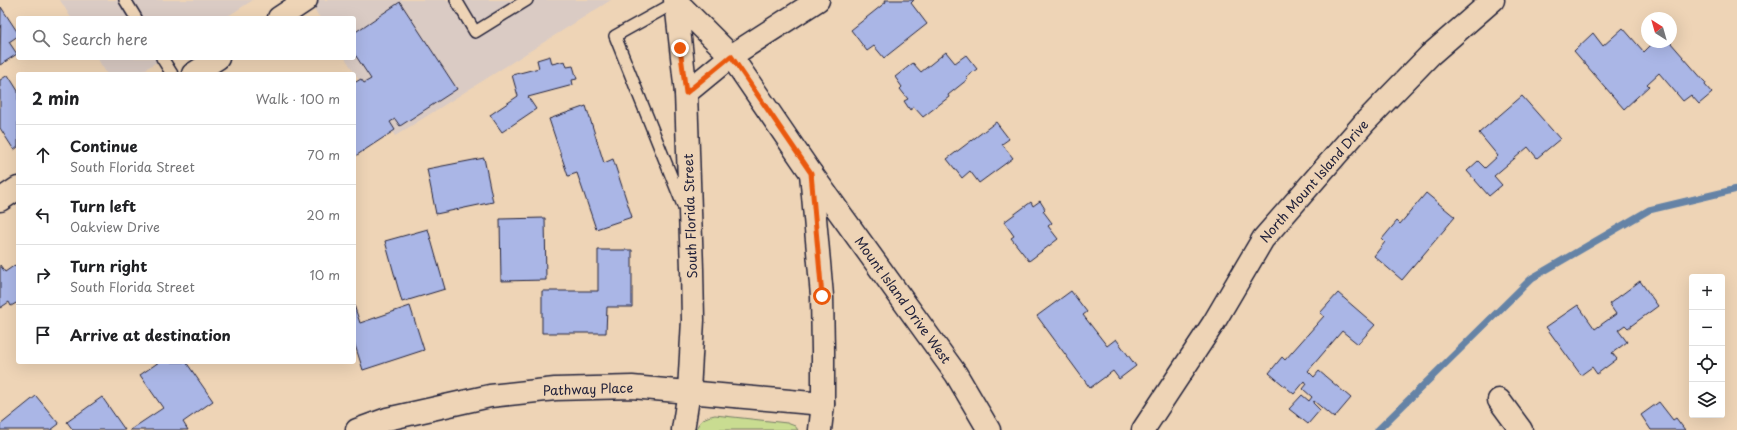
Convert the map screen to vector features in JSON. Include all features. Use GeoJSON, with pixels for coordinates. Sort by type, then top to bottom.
{"type":"FeatureCollection","features":[{"type":"Feature","properties":{"kind":"street"},"geometry":{"type":"LineString","coordinates":[[282,16],[306,0]]}},
{"type":"Feature","properties":{"kind":"street"},"geometry":{"type":"LineString","coordinates":[[686,93],[731,56],[818,0]]}},
{"type":"Feature","properties":{"kind":"street","name":"North Mount Island Drive"},"geometry":{"type":"LineString","coordinates":[[1143,430],[1212,324],[1263,239],[1370,116],[1430,55],[1493,0]]}},
{"type":"Feature","properties":{"kind":"street"},"geometry":{"type":"LineString","coordinates":[[675,1],[731,56],[811,173],[822,296],[823,404],[820,430]]}},
{"type":"Feature","properties":{"kind":"street","name":"South Florida Street"},"geometry":{"type":"LineString","coordinates":[[675,1],[686,93],[693,320],[689,391],[683,430]]}},
{"type":"Feature","properties":{"kind":"street"},"geometry":{"type":"LineString","coordinates":[[196,72],[215,60]]}},
{"type":"Feature","properties":{"kind":"street","name":"Mount Island Drive West"},"geometry":{"type":"LineString","coordinates":[[811,173],[956,374],[989,430]]}},
{"type":"Feature","properties":{"kind":"street"},"geometry":{"type":"LineString","coordinates":[[0,200],[16,189]]}},
{"type":"Feature","properties":{"kind":"street","name":"Pathway Place"},"geometry":{"type":"LineString","coordinates":[[357,430],[387,419],[490,396],[556,389],[632,387],[823,404]]}},
{"type":"Feature","properties":{"kind":"street"},"geometry":{"type":"LineString","coordinates":[[1499,400],[1521,430]]}},
{"type":"Feature","properties":{"kind":"lane"},"geometry":{"type":"LineString","coordinates":[[125,0],[135,16]]}},
{"type":"Feature","properties":{"kind":"lane"},"geometry":{"type":"LineString","coordinates":[[456,0],[475,32],[527,0]]}},
{"type":"Feature","properties":{"kind":"lane"},"geometry":{"type":"LineString","coordinates":[[675,1],[615,36],[690,224]]}},
{"type":"Feature","properties":{"kind":"lane"},"geometry":{"type":"LineString","coordinates":[[163,60],[171,72]]}},
{"type":"Feature","properties":{"kind":"shaded area"},"geometry":{"type":"Polygon","coordinates":[[[60,0],[253,0],[228,16],[70,16],[60,0]]]}},
{"type":"Feature","properties":{"kind":"shaded area"},"geometry":{"type":"Polygon","coordinates":[[[308,0],[611,0],[395,136],[356,75],[356,72],[354,72],[346,60],[356,60],[356,16],[319,16],[308,0]]]}},
{"type":"Feature","properties":{"kind":"shaded area"},"geometry":{"type":"Polygon","coordinates":[[[98,60],[160,60],[141,72],[106,72],[98,60]]]}},
{"type":"Feature","properties":{"kind":"green space"},"geometry":{"type":"Polygon","coordinates":[[[715,415],[787,423],[795,426],[798,430],[696,430],[703,420],[715,415]]]}},
{"type":"Feature","properties":{"kind":"building"},"geometry":{"type":"Polygon","coordinates":[[[885,0],[914,0],[911,3],[927,24],[884,58],[874,46],[867,51],[851,30],[886,2],[885,0]]]}},
{"type":"Feature","properties":{"kind":"building"},"geometry":{"type":"Polygon","coordinates":[[[400,2],[457,89],[400,126],[395,119],[390,122],[395,130],[356,156],[356,82],[361,79],[364,83],[371,79],[356,56],[356,32],[400,2]]]}},
{"type":"Feature","properties":{"kind":"building"},"geometry":{"type":"Polygon","coordinates":[[[1,7],[16,30],[16,37],[9,42],[16,55],[0,65],[1,7]]]}},
{"type":"Feature","properties":{"kind":"building"},"geometry":{"type":"Polygon","coordinates":[[[1623,28],[1644,52],[1648,48],[1675,48],[1706,83],[1705,85],[1712,93],[1699,104],[1691,95],[1683,101],[1659,73],[1647,84],[1649,86],[1624,109],[1574,51],[1593,33],[1603,46],[1623,28]]]}},
{"type":"Feature","properties":{"kind":"building"},"geometry":{"type":"Polygon","coordinates":[[[946,52],[955,63],[966,55],[977,69],[966,77],[968,79],[948,95],[949,97],[923,117],[914,107],[910,110],[904,101],[908,99],[900,89],[902,87],[895,77],[913,63],[921,72],[946,52]]]}},
{"type":"Feature","properties":{"kind":"building"},"geometry":{"type":"Polygon","coordinates":[[[550,56],[552,64],[565,61],[567,67],[573,66],[577,79],[572,80],[573,85],[528,97],[536,109],[502,132],[490,115],[518,96],[512,75],[539,68],[537,60],[550,56]]]}},
{"type":"Feature","properties":{"kind":"building"},"geometry":{"type":"Polygon","coordinates":[[[8,75],[16,88],[16,148],[14,150],[0,128],[0,80],[8,75]]]}},
{"type":"Feature","properties":{"kind":"building"},"geometry":{"type":"Polygon","coordinates":[[[1522,96],[1560,139],[1537,158],[1528,147],[1494,176],[1502,185],[1489,196],[1467,171],[1478,161],[1485,168],[1498,156],[1479,133],[1522,96]]]}},
{"type":"Feature","properties":{"kind":"building"},"geometry":{"type":"Polygon","coordinates":[[[586,106],[604,163],[613,159],[632,217],[596,229],[577,173],[568,176],[549,119],[586,106]]]}},
{"type":"Feature","properties":{"kind":"building"},"geometry":{"type":"Polygon","coordinates":[[[996,122],[1009,139],[1002,144],[1013,158],[979,183],[970,171],[962,178],[947,159],[996,122]]]}},
{"type":"Feature","properties":{"kind":"building"},"geometry":{"type":"Polygon","coordinates":[[[484,158],[493,202],[436,214],[427,169],[484,158]]]}},
{"type":"Feature","properties":{"kind":"building"},"geometry":{"type":"Polygon","coordinates":[[[1426,193],[1455,217],[1402,280],[1374,256],[1385,242],[1382,239],[1397,221],[1400,224],[1426,193]]]}},
{"type":"Feature","properties":{"kind":"building"},"geometry":{"type":"Polygon","coordinates":[[[1040,201],[1045,209],[1043,211],[1052,223],[1048,226],[1058,239],[1029,261],[1011,238],[1014,236],[1004,222],[1031,202],[1033,206],[1040,201]]]}},
{"type":"Feature","properties":{"kind":"building"},"geometry":{"type":"Polygon","coordinates":[[[545,218],[546,280],[501,281],[500,219],[545,218]]]}},
{"type":"Feature","properties":{"kind":"building"},"geometry":{"type":"Polygon","coordinates":[[[428,229],[445,289],[402,302],[385,241],[428,229]]]}},
{"type":"Feature","properties":{"kind":"building"},"geometry":{"type":"Polygon","coordinates":[[[598,250],[632,250],[632,307],[607,307],[606,333],[542,333],[542,291],[598,291],[598,250]]]}},
{"type":"Feature","properties":{"kind":"building"},"geometry":{"type":"Polygon","coordinates":[[[0,265],[5,272],[15,265],[16,303],[11,306],[9,302],[0,308],[0,265]]]}},
{"type":"Feature","properties":{"kind":"building"},"geometry":{"type":"Polygon","coordinates":[[[1640,281],[1658,306],[1628,328],[1625,325],[1618,330],[1627,342],[1612,353],[1617,359],[1597,374],[1592,367],[1581,375],[1546,327],[1578,305],[1595,329],[1616,314],[1609,304],[1640,281]]]}},
{"type":"Feature","properties":{"kind":"building"},"geometry":{"type":"Polygon","coordinates":[[[1071,291],[1087,312],[1083,315],[1107,346],[1116,339],[1136,366],[1119,379],[1113,371],[1090,388],[1037,316],[1071,291]]]}},
{"type":"Feature","properties":{"kind":"building"},"geometry":{"type":"Polygon","coordinates":[[[1338,293],[1375,325],[1358,344],[1342,331],[1308,371],[1314,377],[1319,371],[1351,398],[1334,418],[1314,401],[1313,403],[1320,410],[1308,424],[1289,409],[1302,395],[1309,401],[1312,397],[1303,389],[1307,384],[1305,381],[1294,394],[1269,373],[1282,357],[1285,360],[1324,316],[1320,313],[1338,293]]]}},
{"type":"Feature","properties":{"kind":"building"},"geometry":{"type":"Polygon","coordinates":[[[410,306],[424,350],[363,370],[356,348],[356,311],[360,323],[410,306]]]}},
{"type":"Feature","properties":{"kind":"building"},"geometry":{"type":"Polygon","coordinates":[[[156,364],[187,364],[213,401],[183,422],[188,430],[130,430],[163,408],[140,375],[156,364]]]}},
{"type":"Feature","properties":{"kind":"building"},"geometry":{"type":"Polygon","coordinates":[[[36,396],[59,424],[51,430],[0,430],[0,425],[36,396]]]}},
{"type":"Feature","properties":{"kind":"building"},"geometry":{"type":"Polygon","coordinates":[[[102,397],[125,430],[73,430],[67,422],[102,397]]]}},
{"type":"Feature","properties":{"kind":"building"},"geometry":{"type":"Polygon","coordinates":[[[1659,402],[1673,420],[1676,418],[1685,430],[1651,430],[1641,415],[1659,402]]]}},
{"type":"Feature","properties":{"kind":"waterway"},"geometry":{"type":"LineString","coordinates":[[1378,430],[1532,278],[1649,210],[1737,189]]}},
{"type":"Feature","properties":{"kind":"route"},"geometry":{"type":"LineString","coordinates":[[680,48],[686,93],[731,56],[811,173],[822,296]]}}]}
